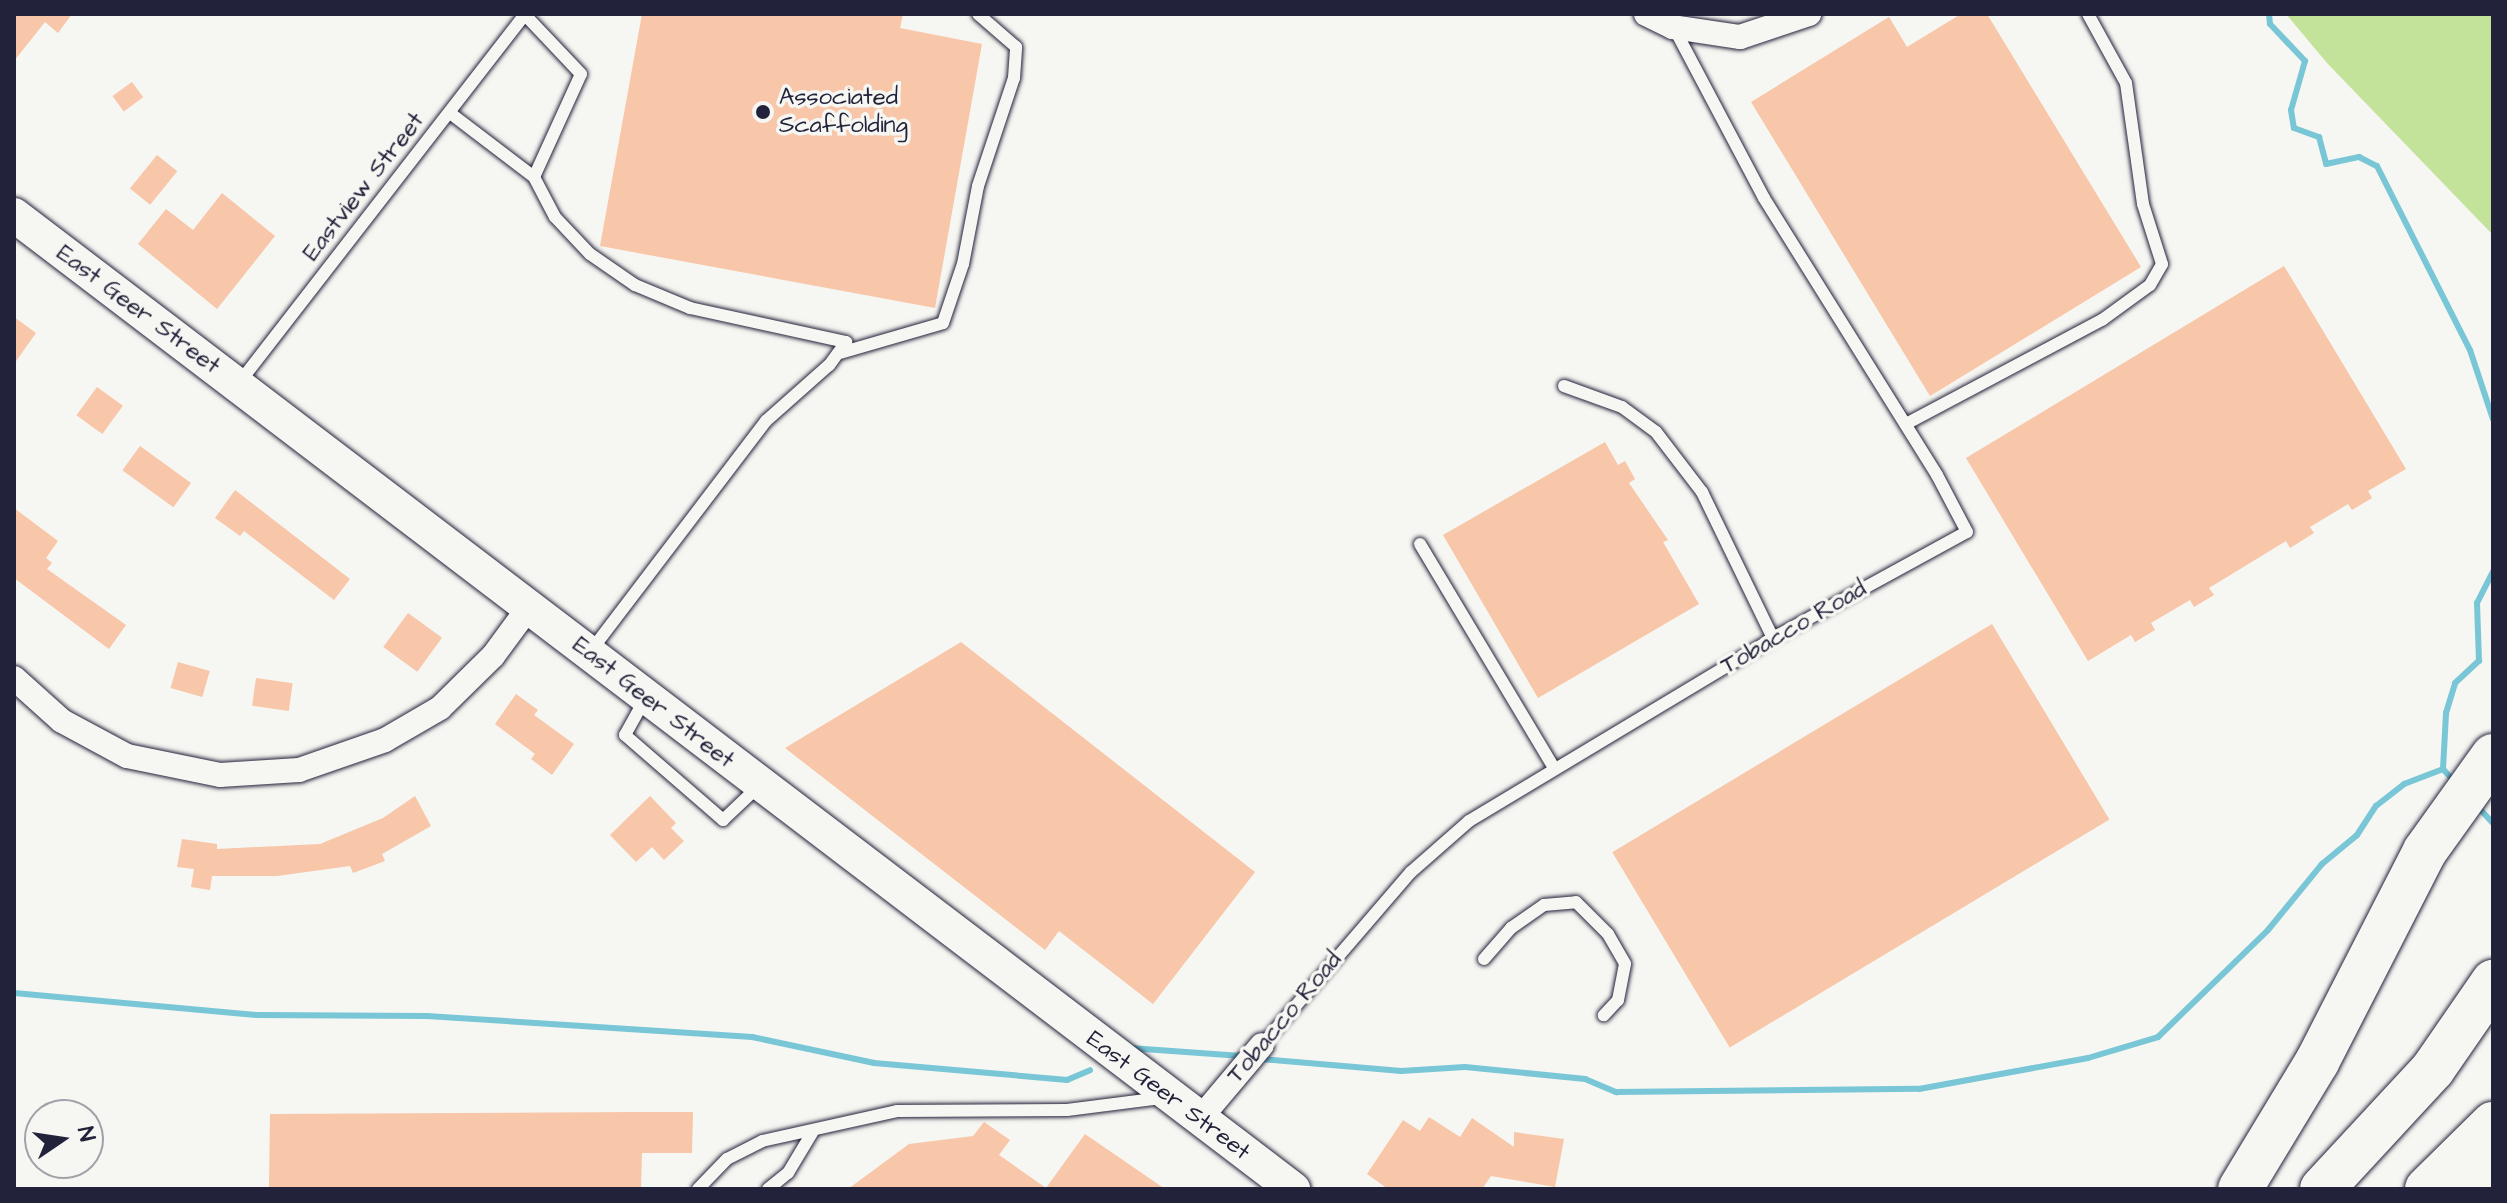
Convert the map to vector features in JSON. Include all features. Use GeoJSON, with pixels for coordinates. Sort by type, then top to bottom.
{"type":"FeatureCollection","features":[{"type":"Feature","properties":{"kind":"highway"},"geometry":{"type":"LineString","coordinates":[[2240,1189],[2317,1062],[2425,851],[2493,756]]}},
{"type":"Feature","properties":{"kind":"highway"},"geometry":{"type":"LineString","coordinates":[[2322,1189],[2433,1069],[2493,982]]}},
{"type":"Feature","properties":{"kind":"highway"},"geometry":{"type":"LineString","coordinates":[[2427,1189],[2493,1124]]}},
{"type":"Feature","properties":{"kind":"highway"},"geometry":{"type":"LineString","coordinates":[[2471,1189],[2493,1175]]}},
{"type":"Feature","properties":{"kind":"main road","name":"East Geer Street"},"geometry":{"type":"LineString","coordinates":[[14,215],[1198,1121],[1293,1189]]}},
{"type":"Feature","properties":{"kind":"street"},"geometry":{"type":"LineString","coordinates":[[1646,14],[1673,27],[1740,37],[1809,14]]}},
{"type":"Feature","properties":{"kind":"street"},"geometry":{"type":"LineString","coordinates":[[14,678],[62,721],[114,750],[156,765],[220,775],[299,770],[370,746],[440,708],[493,656],[529,607]]}},
{"type":"Feature","properties":{"kind":"street","name":"Tobacco Road"},"geometry":{"type":"LineString","coordinates":[[1198,1121],[1262,1045]]}},
{"type":"Feature","properties":{"kind":"lane"},"geometry":{"type":"LineString","coordinates":[[525,14],[581,74],[534,177]]}},
{"type":"Feature","properties":{"kind":"lane","name":"Eastview Street"},"geometry":{"type":"LineString","coordinates":[[237,385],[525,14]]}},
{"type":"Feature","properties":{"kind":"lane"},"geometry":{"type":"LineString","coordinates":[[840,353],[943,323],[963,264],[978,186],[1014,78],[1016,47],[978,14]]}},
{"type":"Feature","properties":{"kind":"lane"},"geometry":{"type":"LineString","coordinates":[[1906,424],[2102,320],[2150,285],[2162,264],[2143,204],[2126,83],[2088,14]]}},
{"type":"Feature","properties":{"kind":"lane","name":"Tobacco Road"},"geometry":{"type":"LineString","coordinates":[[1262,1045],[1411,872],[1469,821],[1773,638],[1967,532],[1906,424],[1764,198],[1673,27]]}},
{"type":"Feature","properties":{"kind":"lane"},"geometry":{"type":"LineString","coordinates":[[450,113],[534,177],[555,217],[590,254],[635,285],[690,308],[841,339],[845,346],[766,421],[589,653]]}},
{"type":"Feature","properties":{"kind":"lane"},"geometry":{"type":"LineString","coordinates":[[1564,386],[1622,407],[1656,432],[1702,492],[1773,638]]}},
{"type":"Feature","properties":{"kind":"lane"},"geometry":{"type":"LineString","coordinates":[[1420,544],[1554,768]]}},
{"type":"Feature","properties":{"kind":"lane"},"geometry":{"type":"LineString","coordinates":[[646,698],[625,735],[723,820],[760,785]]}},
{"type":"Feature","properties":{"kind":"lane"},"geometry":{"type":"LineString","coordinates":[[1484,959],[1511,928],[1544,905],[1576,902],[1608,934],[1625,964],[1618,1000],[1604,1015]]}},
{"type":"Feature","properties":{"kind":"lane"},"geometry":{"type":"LineString","coordinates":[[698,1189],[727,1159],[762,1141],[812,1133],[897,1111],[1067,1110],[1168,1097]]}},
{"type":"Feature","properties":{"kind":"lane"},"geometry":{"type":"LineString","coordinates":[[768,1189],[788,1173],[812,1133]]}},
{"type":"Feature","properties":{"kind":"green space"},"geometry":{"type":"Polygon","coordinates":[[[2286,14],[2493,14],[2493,235],[2327,63],[2286,14]]]}},
{"type":"Feature","properties":{"kind":"building"},"geometry":{"type":"Polygon","coordinates":[[[14,14],[72,14],[58,33],[45,22],[14,61],[14,14]]]}},
{"type":"Feature","properties":{"kind":"building"},"geometry":{"type":"Polygon","coordinates":[[[642,14],[903,14],[900,28],[982,44],[935,308],[600,246],[642,14]]]}},
{"type":"Feature","properties":{"kind":"building"},"geometry":{"type":"Polygon","coordinates":[[[1961,14],[1987,14],[2141,267],[1930,396],[1751,102],[1889,17],[1907,47],[1961,14]]]}},
{"type":"Feature","properties":{"kind":"building"},"geometry":{"type":"Polygon","coordinates":[[[132,82],[143,97],[124,111],[113,96],[132,82]]]}},
{"type":"Feature","properties":{"kind":"building"},"geometry":{"type":"Polygon","coordinates":[[[157,155],[177,171],[150,205],[130,188],[157,155]]]}},
{"type":"Feature","properties":{"kind":"building"},"geometry":{"type":"Polygon","coordinates":[[[222,193],[275,236],[217,309],[138,244],[166,209],[193,230],[222,193]]]}},
{"type":"Feature","properties":{"kind":"building"},"geometry":{"type":"Polygon","coordinates":[[[2284,266],[2406,469],[2368,491],[2372,498],[2352,510],[2348,504],[2310,527],[2314,533],[2290,548],[2286,541],[2209,588],[2214,595],[2194,607],[2190,600],[2151,623],[2155,630],[2135,642],[2131,635],[2088,661],[1966,458],[2284,266]]]}},
{"type":"Feature","properties":{"kind":"building"},"geometry":{"type":"Polygon","coordinates":[[[14,317],[36,333],[14,364],[14,317]]]}},
{"type":"Feature","properties":{"kind":"building"},"geometry":{"type":"Polygon","coordinates":[[[97,387],[123,406],[102,434],[76,415],[97,387]]]}},
{"type":"Feature","properties":{"kind":"building"},"geometry":{"type":"Polygon","coordinates":[[[1605,442],[1618,465],[1625,461],[1635,479],[1629,483],[1668,540],[1663,542],[1699,604],[1538,698],[1443,535],[1605,442]]]}},
{"type":"Feature","properties":{"kind":"building"},"geometry":{"type":"Polygon","coordinates":[[[140,446],[191,483],[173,507],[122,470],[140,446]]]}},
{"type":"Feature","properties":{"kind":"building"},"geometry":{"type":"Polygon","coordinates":[[[235,490],[350,579],[334,600],[244,531],[240,536],[215,518],[235,490]]]}},
{"type":"Feature","properties":{"kind":"building"},"geometry":{"type":"Polygon","coordinates":[[[14,508],[58,541],[46,558],[52,563],[47,569],[126,625],[109,649],[14,578],[14,508]]]}},
{"type":"Feature","properties":{"kind":"building"},"geometry":{"type":"Polygon","coordinates":[[[408,613],[442,638],[417,672],[383,647],[408,613]]]}},
{"type":"Feature","properties":{"kind":"building"},"geometry":{"type":"Polygon","coordinates":[[[1992,624],[2109,819],[1730,1048],[1612,852],[1992,624]]]}},
{"type":"Feature","properties":{"kind":"building"},"geometry":{"type":"Polygon","coordinates":[[[961,642],[1255,872],[1153,1004],[1059,931],[1045,950],[785,748],[961,642]]]}},
{"type":"Feature","properties":{"kind":"building"},"geometry":{"type":"Polygon","coordinates":[[[178,662],[210,671],[202,697],[171,688],[178,662]]]}},
{"type":"Feature","properties":{"kind":"building"},"geometry":{"type":"Polygon","coordinates":[[[256,678],[293,683],[289,711],[252,706],[256,678]]]}},
{"type":"Feature","properties":{"kind":"building"},"geometry":{"type":"Polygon","coordinates":[[[516,694],[538,710],[534,715],[574,744],[552,775],[531,759],[535,754],[495,724],[516,694]]]}},
{"type":"Feature","properties":{"kind":"building"},"geometry":{"type":"Polygon","coordinates":[[[415,796],[431,826],[382,854],[385,861],[353,873],[350,866],[277,876],[212,876],[210,890],[191,887],[194,869],[177,867],[182,839],[217,844],[217,849],[320,844],[383,818],[415,796]]]}},
{"type":"Feature","properties":{"kind":"building"},"geometry":{"type":"Polygon","coordinates":[[[650,796],[676,823],[671,828],[684,841],[664,860],[652,847],[636,862],[610,835],[650,796]]]}},
{"type":"Feature","properties":{"kind":"building"},"geometry":{"type":"Polygon","coordinates":[[[693,1112],[692,1153],[642,1153],[641,1189],[269,1189],[270,1114],[693,1112]]]}},
{"type":"Feature","properties":{"kind":"building"},"geometry":{"type":"Polygon","coordinates":[[[1429,1117],[1460,1137],[1472,1118],[1514,1147],[1514,1132],[1564,1139],[1555,1187],[1491,1176],[1482,1189],[1388,1189],[1367,1174],[1403,1120],[1420,1131],[1429,1117]]]}},
{"type":"Feature","properties":{"kind":"building"},"geometry":{"type":"Polygon","coordinates":[[[984,1122],[1010,1140],[999,1155],[1046,1188],[1085,1134],[1165,1189],[848,1189],[909,1144],[973,1136],[984,1122]]]}},
{"type":"Feature","properties":{"kind":"waterway"},"geometry":{"type":"LineString","coordinates":[[2269,14],[2270,24],[2305,61],[2291,110],[2294,128],[2319,137],[2326,164],[2359,157],[2377,166],[2470,350],[2493,419]]}},
{"type":"Feature","properties":{"kind":"waterway"},"geometry":{"type":"LineString","coordinates":[[2455,782],[2443,769],[2446,713],[2455,683],[2479,661],[2477,603],[2493,571]]}},
{"type":"Feature","properties":{"kind":"waterway"},"geometry":{"type":"LineString","coordinates":[[1261,1059],[1401,1071],[1465,1067],[1585,1079],[1616,1092],[1919,1089],[2088,1058],[2158,1037],[2268,930],[2322,864],[2357,835],[2376,806],[2404,784],[2443,769]]}},
{"type":"Feature","properties":{"kind":"waterway"},"geometry":{"type":"LineString","coordinates":[[2476,805],[2493,823]]}},
{"type":"Feature","properties":{"kind":"waterway"},"geometry":{"type":"LineString","coordinates":[[14,993],[257,1015],[427,1016],[752,1037],[874,1063],[1067,1080],[1090,1070]]}},
{"type":"Feature","properties":{"kind":"waterway"},"geometry":{"type":"LineString","coordinates":[[1130,1048],[1242,1056]]}},
{"type":"Feature","properties":{"kind":"place","name":"Associated Scaffolding"},"geometry":{"type":"Point","coordinates":[763,112]}}]}
